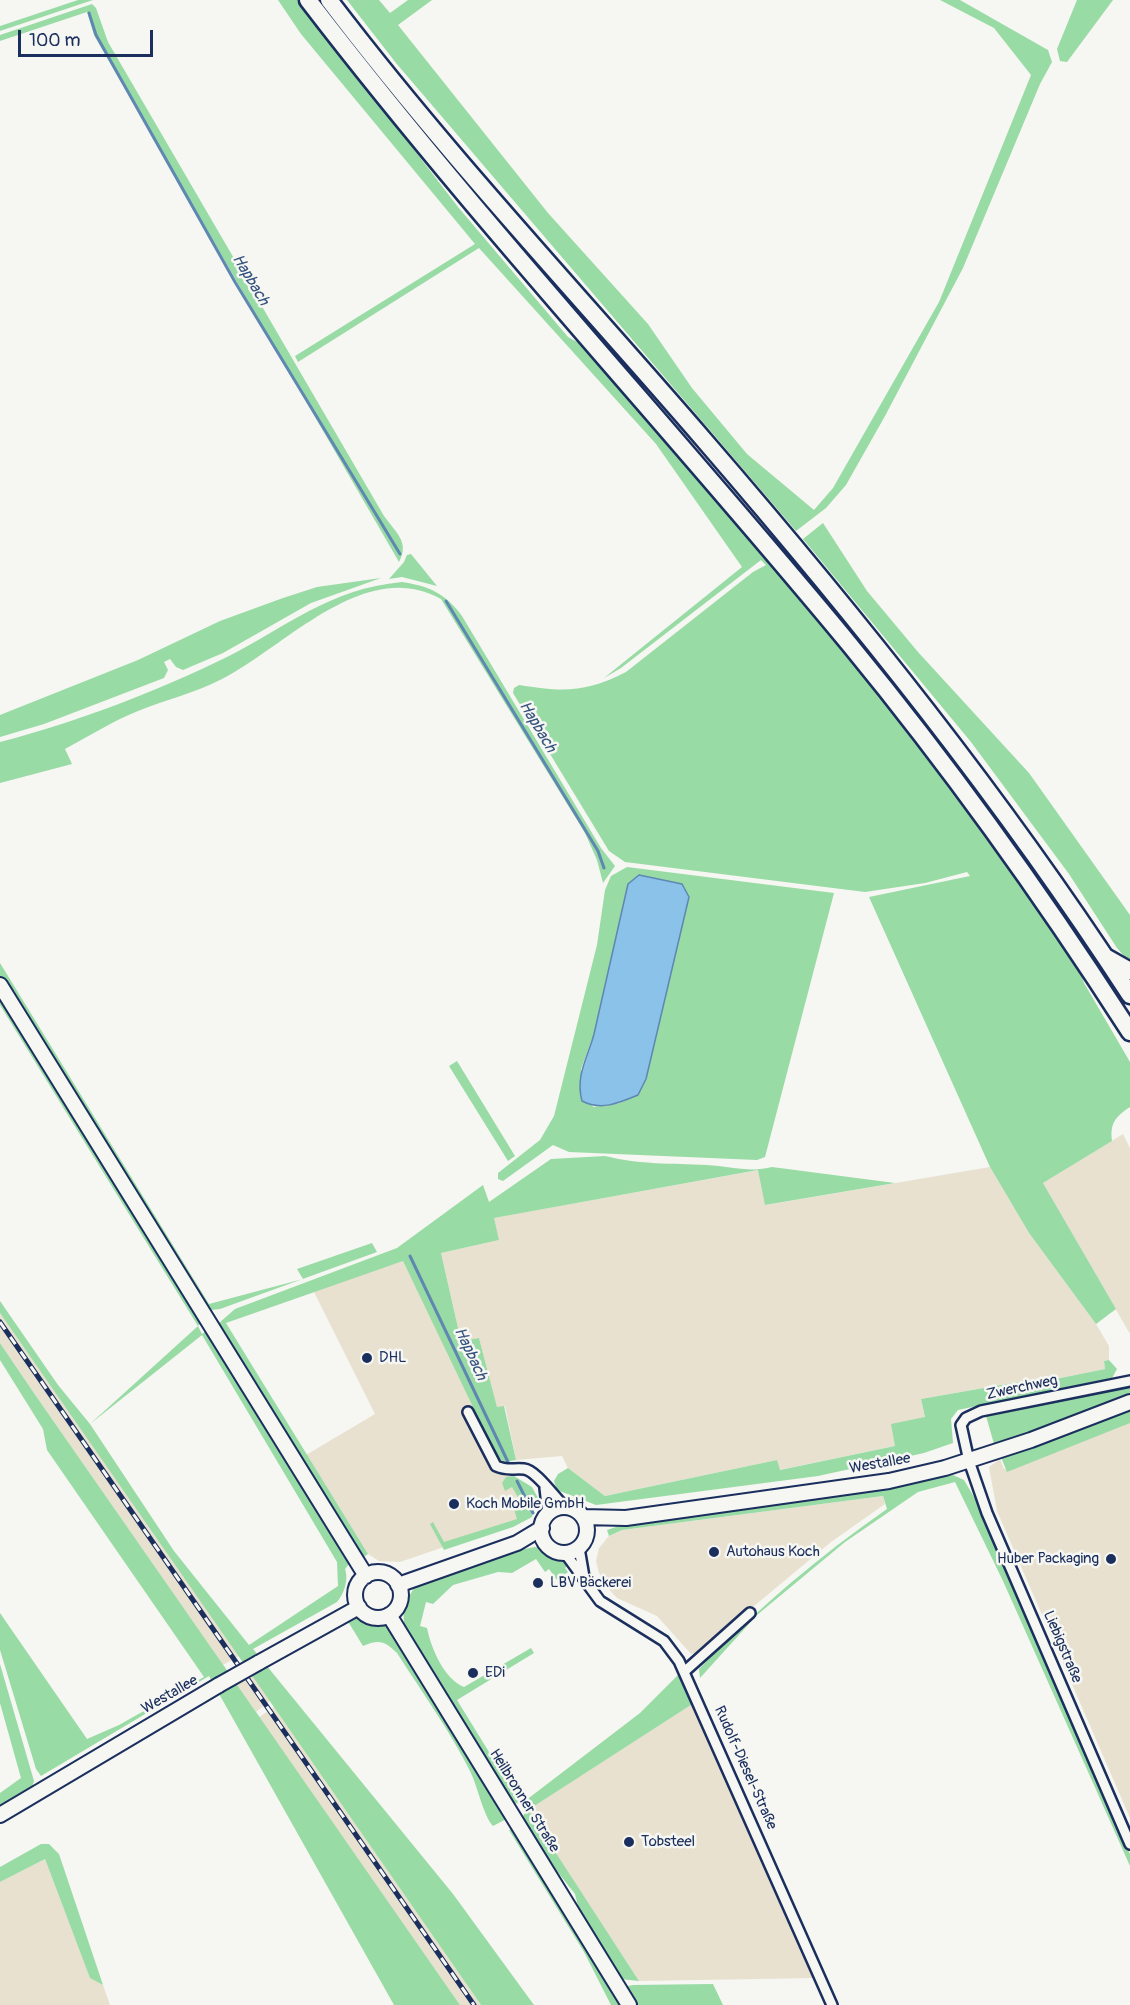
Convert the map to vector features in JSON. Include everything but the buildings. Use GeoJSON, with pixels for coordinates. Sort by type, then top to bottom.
{"type":"FeatureCollection","features":[{"type":"Feature","properties":{"kind":"highway"},"geometry":{"type":"LineString","coordinates":[[308,0],[446,175],[766,545],[918,730],[985,819],[1130,1032]]}},
{"type":"Feature","properties":{"kind":"highway"},"geometry":{"type":"LineString","coordinates":[[329,0],[419,116],[784,534],[934,719],[1000,806],[1130,995]]}},
{"type":"Feature","properties":{"kind":"highway"},"geometry":{"type":"LineString","coordinates":[[1106,958],[1130,971]]}},
{"type":"Feature","properties":{"kind":"main road"},"geometry":{"type":"LineString","coordinates":[[0,984],[366,1576]]}},
{"type":"Feature","properties":{"kind":"main road","name":"Westallee"},"geometry":{"type":"LineString","coordinates":[[583,1517],[626,1518],[889,1481],[969,1461],[1130,1402]]}},
{"type":"Feature","properties":{"kind":"main road"},"geometry":{"type":"LineString","coordinates":[[399,1585],[517,1543],[542,1528],[549,1514],[565,1507],[572,1508],[583,1517],[587,1534],[579,1548],[565,1553],[554,1550],[546,1543],[542,1528]]}},
{"type":"Feature","properties":{"kind":"main road","name":"Westallee"},"geometry":{"type":"LineString","coordinates":[[587,1534],[626,1518]]}},
{"type":"Feature","properties":{"kind":"main road"},"geometry":{"type":"LineString","coordinates":[[517,1543],[546,1543]]}},
{"type":"Feature","properties":{"kind":"main road"},"geometry":{"type":"LineString","coordinates":[[384,1573],[399,1585],[400,1601],[390,1615],[372,1617],[359,1607],[356,1590],[366,1576],[384,1573]]}},
{"type":"Feature","properties":{"kind":"main road","name":"Westallee"},"geometry":{"type":"LineString","coordinates":[[0,1815],[219,1685],[359,1607]]}},
{"type":"Feature","properties":{"kind":"main road","name":"Heilbronner Straße"},"geometry":{"type":"LineString","coordinates":[[390,1615],[629,2005]]}},
{"type":"Feature","properties":{"kind":"street","name":"Zwerchweg"},"geometry":{"type":"LineString","coordinates":[[969,1461],[961,1425],[966,1418],[981,1412],[1130,1380]]}},
{"type":"Feature","properties":{"kind":"street"},"geometry":{"type":"LineString","coordinates":[[468,1412],[496,1466],[505,1470],[525,1469],[534,1473],[545,1488],[565,1507]]}},
{"type":"Feature","properties":{"kind":"street","name":"Liebigstraße"},"geometry":{"type":"LineString","coordinates":[[969,1461],[987,1513],[1130,1844]]}},
{"type":"Feature","properties":{"kind":"street"},"geometry":{"type":"LineString","coordinates":[[545,1488],[549,1514]]}},
{"type":"Feature","properties":{"kind":"street","name":"Rudolf-Diesel-Straße"},"geometry":{"type":"LineString","coordinates":[[579,1548],[585,1580]]}},
{"type":"Feature","properties":{"kind":"street","name":"Rudolf-Diesel-Straße"},"geometry":{"type":"LineString","coordinates":[[565,1553],[600,1602],[664,1641],[685,1671],[832,2005]]}},
{"type":"Feature","properties":{"kind":"street"},"geometry":{"type":"LineString","coordinates":[[685,1671],[750,1613]]}},
{"type":"Feature","properties":{"kind":"shaded area"},"geometry":{"type":"Polygon","coordinates":[[[1123,1134],[1130,1148],[1130,1334],[1043,1183],[1123,1134]]]}},
{"type":"Feature","properties":{"kind":"shaded area"},"geometry":{"type":"Polygon","coordinates":[[[990,1167],[1029,1233],[1096,1324],[1109,1346],[1109,1360],[1104,1361],[1105,1369],[1036,1383],[1034,1379],[921,1399],[925,1417],[895,1446],[779,1470],[777,1460],[605,1496],[568,1468],[562,1456],[516,1460],[505,1406],[497,1408],[479,1338],[461,1341],[441,1253],[499,1240],[493,1218],[759,1170],[766,1205],[990,1167]]]}},
{"type":"Feature","properties":{"kind":"shaded area"},"geometry":{"type":"Polygon","coordinates":[[[403,1261],[532,1517],[400,1562],[379,1561],[368,1554],[306,1455],[375,1414],[313,1290],[403,1261]]]}},
{"type":"Feature","properties":{"kind":"shaded area"},"geometry":{"type":"Polygon","coordinates":[[[0,1313],[239,1656],[223,1665],[0,1343],[0,1313]]]}},
{"type":"Feature","properties":{"kind":"shaded area"},"geometry":{"type":"Polygon","coordinates":[[[1130,1419],[1130,1818],[997,1511],[989,1467],[1000,1459],[1004,1469],[1130,1419]]]}},
{"type":"Feature","properties":{"kind":"shaded area"},"geometry":{"type":"Polygon","coordinates":[[[883,1496],[885,1504],[831,1542],[700,1651],[691,1654],[657,1616],[617,1598],[606,1586],[596,1561],[599,1548],[609,1536],[622,1530],[883,1496]]]}},
{"type":"Feature","properties":{"kind":"shaded area"},"geometry":{"type":"Polygon","coordinates":[[[251,1673],[270,1701],[256,1712],[235,1682],[251,1673]]]}},
{"type":"Feature","properties":{"kind":"shaded area"},"geometry":{"type":"Polygon","coordinates":[[[694,1703],[816,1978],[639,1981],[527,1810],[694,1703]]]}},
{"type":"Feature","properties":{"kind":"shaded area"},"geometry":{"type":"Polygon","coordinates":[[[274,1707],[481,2005],[460,2005],[259,1717],[274,1707]]]}},
{"type":"Feature","properties":{"kind":"shaded area"},"geometry":{"type":"Polygon","coordinates":[[[45,1859],[90,1977],[103,1985],[110,2005],[0,2005],[0,1882],[45,1859]]]}},
{"type":"Feature","properties":{"kind":"green space"},"geometry":{"type":"Polygon","coordinates":[[[78,0],[93,0],[0,31],[0,26],[78,0]]]}},
{"type":"Feature","properties":{"kind":"green space"},"geometry":{"type":"Polygon","coordinates":[[[278,0],[299,0],[458,207],[568,337],[586,347],[772,563],[942,775],[1077,964],[1084,983],[1130,1062],[1130,1107],[1115,1121],[1112,1141],[1043,1183],[1116,1309],[1096,1324],[1029,1233],[990,1167],[869,897],[970,876],[967,872],[925,883],[865,892],[625,862],[609,851],[513,693],[514,688],[519,685],[561,690],[586,687],[626,672],[753,572],[766,565],[761,560],[621,668],[604,678],[742,567],[656,444],[479,248],[298,362],[295,356],[475,244],[301,34],[278,0]]]}},
{"type":"Feature","properties":{"kind":"green space"},"geometry":{"type":"Polygon","coordinates":[[[347,0],[379,0],[390,13],[408,0],[432,0],[398,25],[548,213],[648,324],[692,388],[747,454],[814,510],[833,488],[939,302],[1031,75],[994,28],[940,0],[960,0],[1048,50],[1052,62],[1040,84],[963,268],[885,416],[846,485],[826,508],[796,531],[396,63],[347,0]]]}},
{"type":"Feature","properties":{"kind":"green space"},"geometry":{"type":"Polygon","coordinates":[[[1077,0],[1113,0],[1067,62],[1060,61],[1057,49],[1077,0]]]}},
{"type":"Feature","properties":{"kind":"green space"},"geometry":{"type":"Polygon","coordinates":[[[92,4],[96,8],[108,42],[384,516],[400,538],[403,549],[399,562],[94,35],[87,12],[0,41],[0,35],[92,4]]]}},
{"type":"Feature","properties":{"kind":"green space"},"geometry":{"type":"Polygon","coordinates":[[[823,523],[867,591],[918,652],[1029,773],[1130,915],[1130,963],[1117,948],[1069,874],[971,742],[803,539],[823,523]]]}},
{"type":"Feature","properties":{"kind":"green space"},"geometry":{"type":"Polygon","coordinates":[[[411,554],[437,586],[402,577],[389,579],[407,555],[411,554]]]}},
{"type":"Feature","properties":{"kind":"green space"},"geometry":{"type":"Polygon","coordinates":[[[381,578],[311,603],[223,653],[183,670],[176,667],[170,659],[164,662],[168,670],[164,678],[44,724],[0,737],[0,715],[138,660],[220,621],[317,587],[381,578]]]}},
{"type":"Feature","properties":{"kind":"green space"},"geometry":{"type":"Polygon","coordinates":[[[402,582],[436,592],[456,608],[462,616],[601,848],[615,866],[603,883],[597,860],[585,833],[441,599],[412,589],[383,589],[354,597],[326,611],[245,666],[220,680],[129,715],[65,749],[72,764],[0,783],[0,742],[87,716],[172,682],[227,657],[310,610],[352,592],[402,582]]]}},
{"type":"Feature","properties":{"kind":"green space"},"geometry":{"type":"Polygon","coordinates":[[[627,867],[834,893],[765,1157],[757,1160],[569,1152],[553,1145],[503,1181],[498,1179],[498,1173],[540,1140],[554,1116],[597,945],[605,890],[611,876],[627,867]],[[592,1039],[581,1069],[593,1107],[617,1104],[638,1095],[592,1039]]]}},
{"type":"Feature","properties":{"kind":"green space"},"geometry":{"type":"Polygon","coordinates":[[[0,963],[209,1304],[302,1279],[220,1309],[211,1310],[202,1303],[0,976],[0,963]]]}},
{"type":"Feature","properties":{"kind":"green space"},"geometry":{"type":"Polygon","coordinates":[[[0,992],[202,1321],[198,1326],[0,1005],[0,992]]]}},
{"type":"Feature","properties":{"kind":"green space"},"geometry":{"type":"Polygon","coordinates":[[[457,1061],[515,1156],[508,1161],[449,1066],[457,1061]]]}},
{"type":"Feature","properties":{"kind":"green space"},"geometry":{"type":"Polygon","coordinates":[[[605,1156],[644,1162],[748,1169],[772,1167],[895,1183],[765,1205],[758,1170],[494,1218],[499,1240],[441,1253],[461,1341],[479,1338],[497,1407],[504,1406],[516,1460],[505,1462],[497,1457],[403,1261],[226,1323],[368,1554],[362,1558],[220,1332],[219,1323],[235,1309],[397,1248],[483,1185],[489,1202],[551,1159],[605,1156]]]}},
{"type":"Feature","properties":{"kind":"green space"},"geometry":{"type":"Polygon","coordinates":[[[372,1243],[377,1252],[303,1279],[297,1269],[372,1243]]]}},
{"type":"Feature","properties":{"kind":"green space"},"geometry":{"type":"Polygon","coordinates":[[[0,1301],[58,1385],[90,1424],[198,1326],[202,1334],[208,1330],[285,1453],[349,1564],[345,1569],[345,1586],[337,1602],[253,1649],[453,1894],[534,2005],[481,2005],[0,1313],[0,1301]],[[202,1335],[90,1424],[174,1551],[249,1645],[338,1586],[337,1562],[202,1335]]]}},
{"type":"Feature","properties":{"kind":"green space"},"geometry":{"type":"Polygon","coordinates":[[[0,1343],[460,2005],[394,2005],[209,1676],[41,1776],[36,1769],[0,1650],[0,1613],[87,1739],[119,1725],[204,1677],[47,1450],[43,1429],[0,1360],[0,1343]]]}},
{"type":"Feature","properties":{"kind":"green space"},"geometry":{"type":"Polygon","coordinates":[[[1109,1360],[1117,1369],[1112,1378],[958,1410],[951,1419],[953,1443],[924,1453],[818,1476],[596,1505],[557,1490],[554,1481],[558,1474],[568,1468],[605,1496],[777,1460],[780,1470],[895,1446],[891,1424],[925,1417],[921,1399],[1035,1379],[1036,1383],[1105,1369],[1104,1361],[1109,1360]]]}},
{"type":"Feature","properties":{"kind":"green space"},"geometry":{"type":"Polygon","coordinates":[[[1130,1383],[1130,1397],[994,1444],[986,1416],[1130,1383]]]}},
{"type":"Feature","properties":{"kind":"green space"},"geometry":{"type":"Polygon","coordinates":[[[1130,1407],[1130,1423],[1007,1472],[1001,1457],[1130,1407]]]}},
{"type":"Feature","properties":{"kind":"green space"},"geometry":{"type":"Polygon","coordinates":[[[953,1475],[964,1480],[981,1509],[1130,1854],[1130,1866],[1003,1581],[955,1482],[918,1492],[845,1542],[757,1615],[700,1678],[699,1669],[743,1625],[812,1565],[887,1509],[883,1496],[622,1530],[609,1536],[607,1530],[631,1522],[953,1475]]]}},
{"type":"Feature","properties":{"kind":"green space"},"geometry":{"type":"Polygon","coordinates":[[[514,1476],[532,1487],[538,1498],[535,1500],[532,1517],[513,1527],[444,1550],[430,1524],[433,1522],[444,1542],[517,1519],[514,1509],[522,1504],[512,1487],[505,1491],[502,1483],[506,1477],[514,1476]]]}},
{"type":"Feature","properties":{"kind":"green space"},"geometry":{"type":"Polygon","coordinates":[[[535,1547],[548,1551],[569,1564],[565,1568],[568,1572],[557,1580],[549,1569],[545,1572],[536,1559],[512,1573],[498,1572],[453,1585],[433,1604],[426,1602],[420,1626],[427,1628],[435,1653],[450,1677],[464,1687],[531,1648],[534,1653],[457,1700],[521,1804],[510,1802],[404,1623],[403,1607],[414,1588],[508,1552],[535,1547]]]}},
{"type":"Feature","properties":{"kind":"green space"},"geometry":{"type":"Polygon","coordinates":[[[359,1607],[372,1617],[389,1615],[514,1815],[493,1826],[489,1821],[462,1756],[397,1653],[382,1642],[373,1642],[363,1646],[344,1615],[359,1607]]]}},
{"type":"Feature","properties":{"kind":"green space"},"geometry":{"type":"Polygon","coordinates":[[[0,1664],[34,1781],[31,1790],[0,1809],[0,1793],[21,1778],[0,1703],[0,1664]]]}},
{"type":"Feature","properties":{"kind":"green space"},"geometry":{"type":"Polygon","coordinates":[[[681,1672],[694,1703],[528,1810],[639,1981],[620,1979],[580,1914],[575,1894],[545,1856],[524,1824],[523,1816],[527,1810],[521,1804],[640,1713],[681,1672]]]}},
{"type":"Feature","properties":{"kind":"green space"},"geometry":{"type":"Polygon","coordinates":[[[516,1828],[624,2005],[611,2005],[584,1952],[509,1830],[516,1828]]]}},
{"type":"Feature","properties":{"kind":"green space"},"geometry":{"type":"Polygon","coordinates":[[[41,1844],[49,1844],[59,1854],[103,1985],[90,1978],[45,1859],[0,1882],[0,1867],[41,1844]]]}},
{"type":"Feature","properties":{"kind":"green space"},"geometry":{"type":"Polygon","coordinates":[[[713,1984],[723,2005],[633,2005],[627,1992],[628,1986],[633,1985],[713,1984]]]}},
{"type":"Feature","properties":{"kind":"water"},"geometry":{"type":"Polygon","coordinates":[[[639,875],[682,884],[689,897],[646,1079],[638,1095],[603,1106],[589,1104],[582,1101],[581,1075],[594,1034],[628,884],[639,875]]]}},
{"type":"Feature","properties":{"kind":"waterway","name":"Hapbach"},"geometry":{"type":"LineString","coordinates":[[89,13],[96,35],[235,282],[400,554]]}},
{"type":"Feature","properties":{"kind":"waterway","name":"Hapbach"},"geometry":{"type":"LineString","coordinates":[[446,601],[598,851],[604,868]]}},
{"type":"Feature","properties":{"kind":"waterway","name":"Hapbach"},"geometry":{"type":"LineString","coordinates":[[410,1256],[508,1462]]}},
{"type":"Feature","properties":{"kind":"waterway","name":"Hapbach"},"geometry":{"type":"LineString","coordinates":[[517,1481],[533,1513]]}},
{"type":"Feature","properties":{"kind":"railway"},"geometry":{"type":"LineString","coordinates":[[0,1322],[474,2005]]}},
{"type":"Feature","properties":{"kind":"place","name":"DHL"},"geometry":{"type":"Point","coordinates":[367,1358]}},
{"type":"Feature","properties":{"kind":"place","name":"Koch Mobile GmbH"},"geometry":{"type":"Point","coordinates":[454,1504]}},
{"type":"Feature","properties":{"kind":"place","name":"Autohaus Koch"},"geometry":{"type":"Point","coordinates":[714,1552]}},
{"type":"Feature","properties":{"kind":"place","name":"Huber Packaging"},"geometry":{"type":"Point","coordinates":[1111,1559]}},
{"type":"Feature","properties":{"kind":"place","name":"LBV Bäckerei"},"geometry":{"type":"Point","coordinates":[538,1583]}},
{"type":"Feature","properties":{"kind":"place","name":"EDi"},"geometry":{"type":"Point","coordinates":[473,1673]}},
{"type":"Feature","properties":{"kind":"place","name":"Tobsteel"},"geometry":{"type":"Point","coordinates":[629,1842]}}]}
